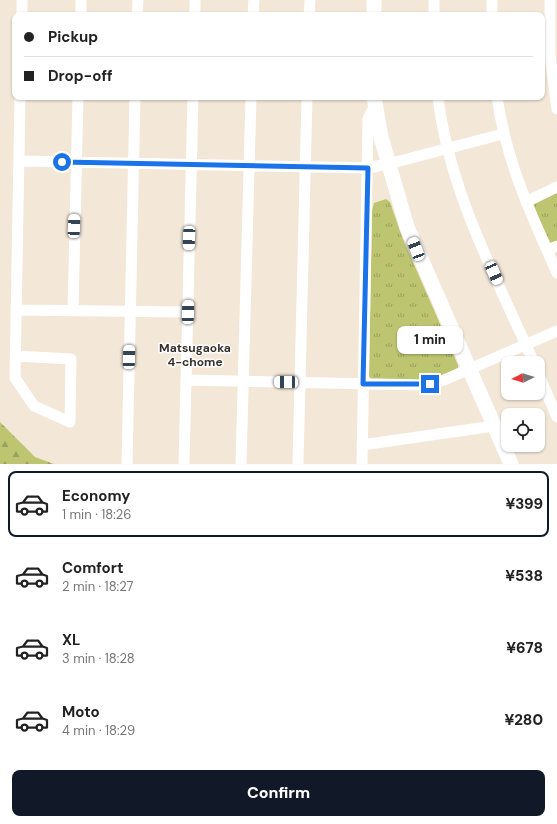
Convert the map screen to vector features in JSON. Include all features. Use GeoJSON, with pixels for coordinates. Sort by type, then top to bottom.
{"type":"FeatureCollection","features":[{"type":"Feature","properties":{"kind":"street"},"geometry":{"type":"LineString","coordinates":[[22,0],[22,12]]}},
{"type":"Feature","properties":{"kind":"street"},"geometry":{"type":"LineString","coordinates":[[80,12],[81,0]]}},
{"type":"Feature","properties":{"kind":"street"},"geometry":{"type":"LineString","coordinates":[[137,12],[138,0]]}},
{"type":"Feature","properties":{"kind":"street"},"geometry":{"type":"LineString","coordinates":[[195,0],[195,12]]}},
{"type":"Feature","properties":{"kind":"street"},"geometry":{"type":"LineString","coordinates":[[253,12],[254,0]]}},
{"type":"Feature","properties":{"kind":"street"},"geometry":{"type":"LineString","coordinates":[[310,0],[310,12]]}},
{"type":"Feature","properties":{"kind":"street"},"geometry":{"type":"LineString","coordinates":[[374,0],[374,12]]}},
{"type":"Feature","properties":{"kind":"street"},"geometry":{"type":"LineString","coordinates":[[434,0],[434,12]]}},
{"type":"Feature","properties":{"kind":"street"},"geometry":{"type":"LineString","coordinates":[[492,0],[492,12]]}},
{"type":"Feature","properties":{"kind":"street"},"geometry":{"type":"LineString","coordinates":[[550,0],[550,54],[557,109]]}},
{"type":"Feature","properties":{"kind":"street"},"geometry":{"type":"LineString","coordinates":[[16,356],[70,359],[70,422],[34,406],[15,378],[20,100]]}},
{"type":"Feature","properties":{"kind":"street"},"geometry":{"type":"LineString","coordinates":[[73,310],[78,100]]}},
{"type":"Feature","properties":{"kind":"street"},"geometry":{"type":"LineString","coordinates":[[127,464],[135,100]]}},
{"type":"Feature","properties":{"kind":"street"},"geometry":{"type":"LineString","coordinates":[[184,464],[193,100]]}},
{"type":"Feature","properties":{"kind":"street"},"geometry":{"type":"LineString","coordinates":[[241,464],[251,100]]}},
{"type":"Feature","properties":{"kind":"street"},"geometry":{"type":"LineString","coordinates":[[298,464],[307,100]]}},
{"type":"Feature","properties":{"kind":"street"},"geometry":{"type":"LineString","coordinates":[[438,100],[446,148],[462,198],[531,356]]}},
{"type":"Feature","properties":{"kind":"street"},"geometry":{"type":"LineString","coordinates":[[497,100],[503,134],[526,202],[552,248],[557,273]]}},
{"type":"Feature","properties":{"kind":"street"},"geometry":{"type":"LineString","coordinates":[[375,101],[388,164],[418,253],[511,464]]}},
{"type":"Feature","properties":{"kind":"street"},"geometry":{"type":"LineString","coordinates":[[362,464],[368,119],[375,101]]}},
{"type":"Feature","properties":{"kind":"street"},"geometry":{"type":"LineString","coordinates":[[19,161],[368,168],[503,134]]}},
{"type":"Feature","properties":{"kind":"street"},"geometry":{"type":"LineString","coordinates":[[526,202],[557,187]]}},
{"type":"Feature","properties":{"kind":"street"},"geometry":{"type":"LineString","coordinates":[[16,310],[188,312]]}},
{"type":"Feature","properties":{"kind":"street"},"geometry":{"type":"LineString","coordinates":[[186,380],[426,385],[444,380],[469,370],[557,332]]}},
{"type":"Feature","properties":{"kind":"street"},"geometry":{"type":"LineString","coordinates":[[545,389],[557,417]]}},
{"type":"Feature","properties":{"kind":"street"},"geometry":{"type":"LineString","coordinates":[[362,445],[494,426]]}},
{"type":"Feature","properties":{"kind":"green space"},"geometry":{"type":"Polygon","coordinates":[[[557,192],[557,242],[551,244],[532,204],[557,192]]]}},
{"type":"Feature","properties":{"kind":"green space"},"geometry":{"type":"Polygon","coordinates":[[[386,199],[390,202],[402,237],[458,365],[458,368],[438,378],[422,381],[372,380],[369,376],[372,211],[374,203],[386,199]]]}},
{"type":"Feature","properties":{"kind":"green space"},"geometry":{"type":"Polygon","coordinates":[[[0,422],[35,457],[54,464],[0,464],[0,422]]]}},
{"type":"Feature","properties":{"kind":"district","name":"Matsugaoka 4-chome"},"geometry":{"type":"Point","coordinates":[195,355]}},
{"type":"Feature","properties":{"kind":"route"},"geometry":{"type":"LineString","coordinates":[[62,162],[368,168],[363,384],[430,384]]}}]}
